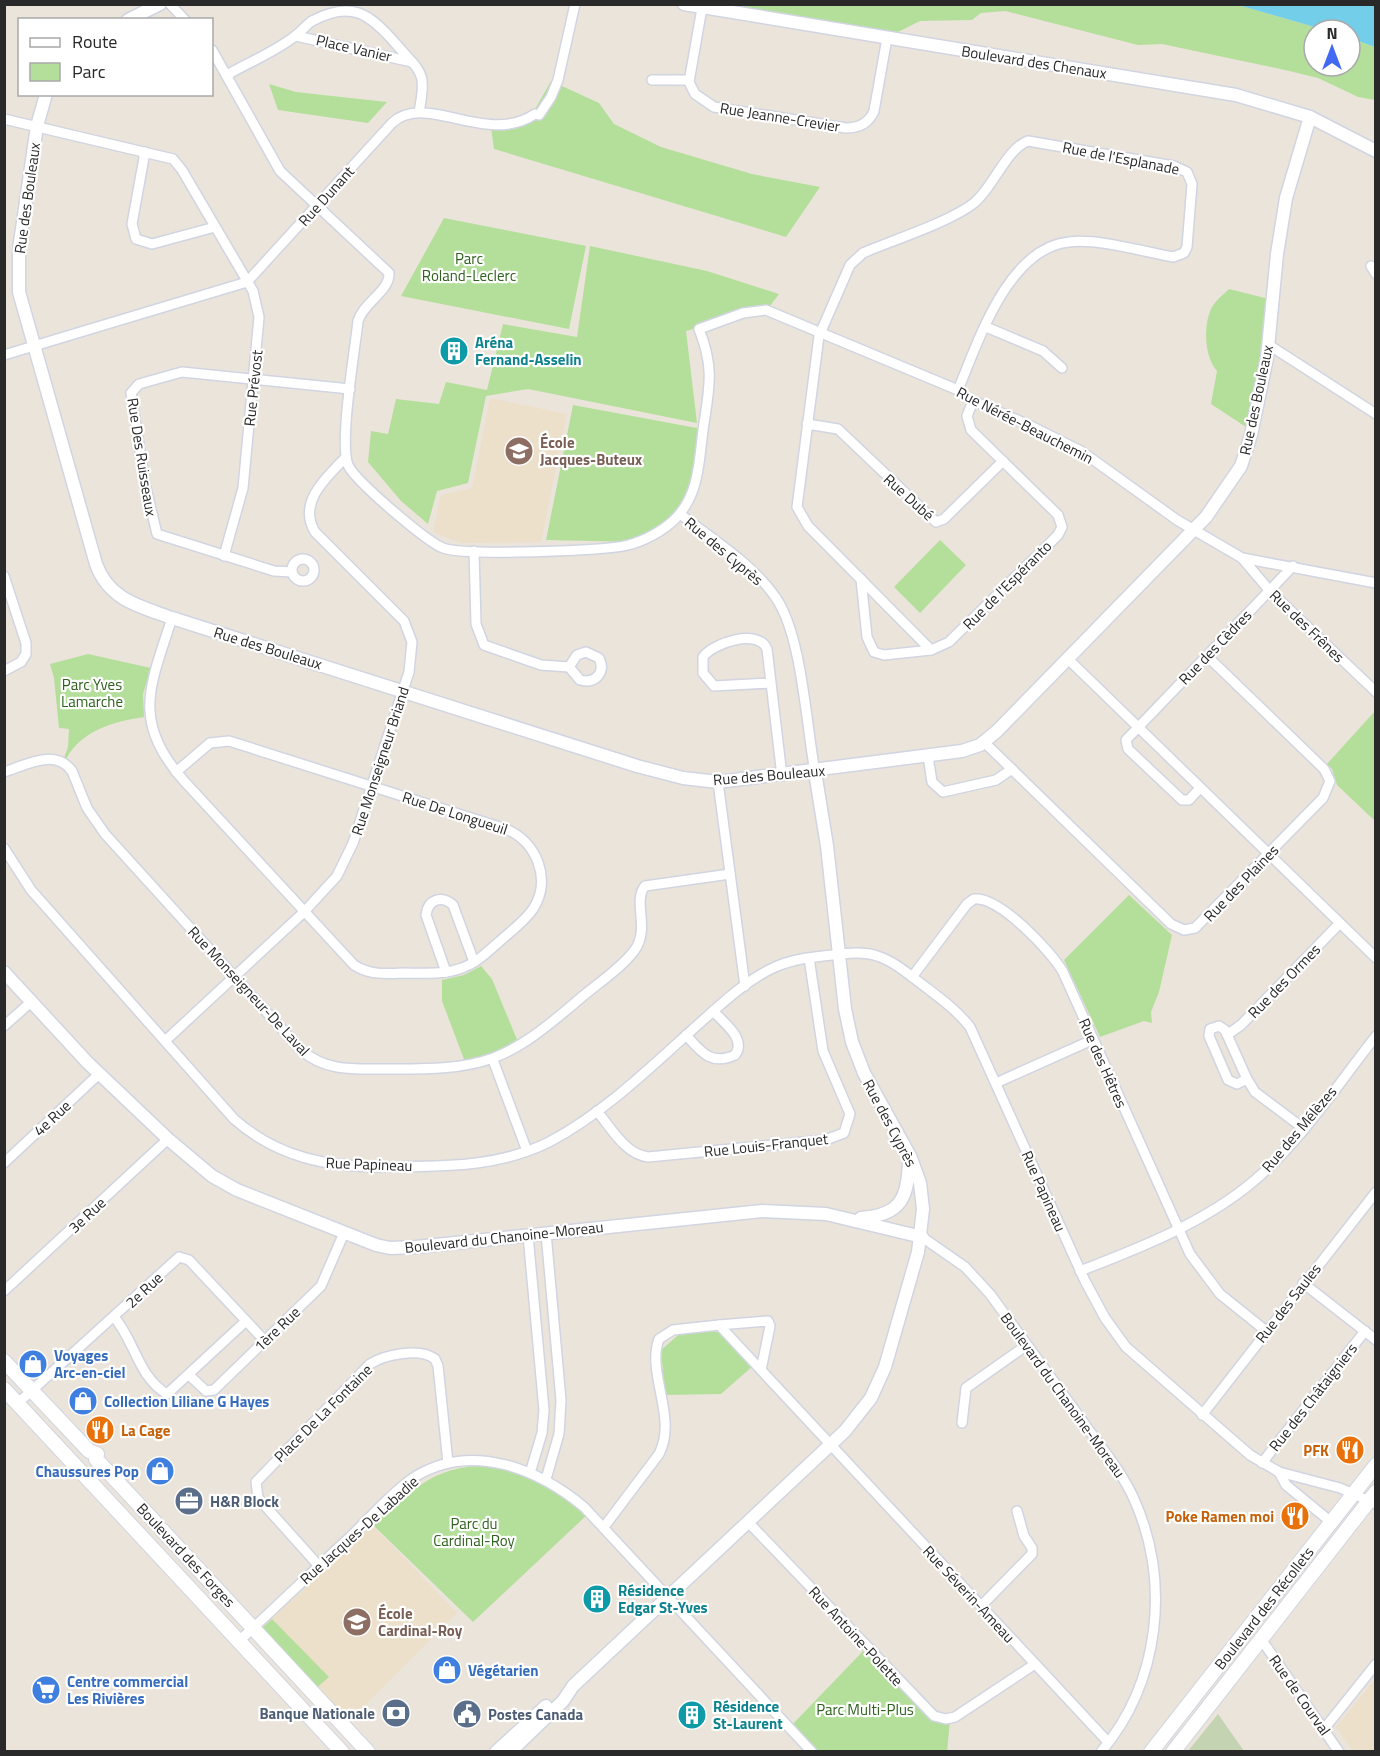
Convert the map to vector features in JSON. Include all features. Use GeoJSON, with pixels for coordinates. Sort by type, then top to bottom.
{"type":"FeatureCollection","features":[{"type":"Feature","properties":{"kind":"main road","name":"Boulevard des Forges"},"geometry":{"type":"LineString","coordinates":[[4,1361],[89,1451],[97,1454],[96,1459],[368,1752]]}},
{"type":"Feature","properties":{"kind":"main road","name":"Boulevard des Forges"},"geometry":{"type":"LineString","coordinates":[[4,1389],[342,1752]]}},
{"type":"Feature","properties":{"kind":"main road","name":"Boulevard des Récollets"},"geometry":{"type":"LineString","coordinates":[[1151,1752],[1376,1465]]}},
{"type":"Feature","properties":{"kind":"main road","name":"Boulevard des Récollets"},"geometry":{"type":"LineString","coordinates":[[1173,1752],[1373,1499]]}},
{"type":"Feature","properties":{"kind":"street"},"geometry":{"type":"LineString","coordinates":[[133,18],[160,4]]}},
{"type":"Feature","properties":{"kind":"street"},"geometry":{"type":"LineString","coordinates":[[170,4],[183,18]]}},
{"type":"Feature","properties":{"kind":"street"},"geometry":{"type":"LineString","coordinates":[[419,112],[492,126],[514,124],[535,114],[539,115],[555,88],[575,4]]}},
{"type":"Feature","properties":{"kind":"street","name":"Boulevard des Chenaux"},"geometry":{"type":"LineString","coordinates":[[684,4],[1225,93],[1270,103],[1310,117],[1376,151]]}},
{"type":"Feature","properties":{"kind":"street","name":"Place Vanier"},"geometry":{"type":"LineString","coordinates":[[227,75],[296,36],[314,20],[335,8],[349,6],[362,12],[389,36],[422,72],[424,81],[419,112]]}},
{"type":"Feature","properties":{"kind":"street"},"geometry":{"type":"LineString","coordinates":[[652,80],[689,80],[702,8]]}},
{"type":"Feature","properties":{"kind":"street","name":"Place Vanier"},"geometry":{"type":"LineString","coordinates":[[296,36],[412,62]]}},
{"type":"Feature","properties":{"kind":"street","name":"Rue Jeanne-Crevier"},"geometry":{"type":"LineString","coordinates":[[689,80],[695,94],[714,107],[856,128],[870,120],[874,111],[887,38]]}},
{"type":"Feature","properties":{"kind":"street"},"geometry":{"type":"LineString","coordinates":[[213,52],[280,171],[386,267],[389,276],[386,284],[359,316],[350,389],[346,457],[357,478],[425,537],[449,549],[474,551],[627,545],[663,529],[680,514]]}},
{"type":"Feature","properties":{"kind":"street","name":"Rue des Bouleaux"},"geometry":{"type":"LineString","coordinates":[[45,96],[37,126],[18,273],[21,306],[101,577],[111,590],[123,600],[172,618],[656,772],[718,782],[815,772],[962,752],[985,743],[1210,513],[1245,457],[1269,345],[1283,214],[1293,170],[1310,117]]}},
{"type":"Feature","properties":{"kind":"street","name":"Rue Dunant"},"geometry":{"type":"LineString","coordinates":[[247,282],[396,119],[419,112]]}},
{"type":"Feature","properties":{"kind":"street","name":"Rue Prévost"},"geometry":{"type":"LineString","coordinates":[[4,119],[169,157],[179,165],[255,296],[260,325],[242,495],[224,556]]}},
{"type":"Feature","properties":{"kind":"street","name":"Rue de l'Esplanade"},"geometry":{"type":"LineString","coordinates":[[821,332],[855,258],[969,207],[982,196],[1023,143],[1039,142],[1174,166],[1190,175],[1192,184],[1187,247],[1181,255],[1173,257],[1080,242],[1058,244],[1040,253],[1023,267],[1002,295],[958,390]]}},
{"type":"Feature","properties":{"kind":"street"},"geometry":{"type":"LineString","coordinates":[[145,152],[132,224],[136,239],[152,244],[215,227]]}},
{"type":"Feature","properties":{"kind":"street"},"geometry":{"type":"LineString","coordinates":[[4,355],[247,282]]}},
{"type":"Feature","properties":{"kind":"street","name":"Rue Nérée-Beauchemin"},"geometry":{"type":"LineString","coordinates":[[680,514],[696,482],[710,372],[708,352],[699,329],[743,313],[765,310],[958,390],[973,401],[1074,447],[1194,529],[1242,558],[1376,582]]}},
{"type":"Feature","properties":{"kind":"street"},"geometry":{"type":"LineString","coordinates":[[986,327],[1043,351],[1062,368]]}},
{"type":"Feature","properties":{"kind":"street"},"geometry":{"type":"LineString","coordinates":[[821,332],[797,496],[799,512],[808,526],[931,650]]}},
{"type":"Feature","properties":{"kind":"street"},"geometry":{"type":"LineString","coordinates":[[1269,345],[1376,414]]}},
{"type":"Feature","properties":{"kind":"street","name":"Rue Des Ruisseaux"},"geometry":{"type":"LineString","coordinates":[[292,572],[274,571],[167,539],[155,531],[130,396],[139,384],[178,372],[350,389]]}},
{"type":"Feature","properties":{"kind":"street","name":"Rue de l'Espéranto"},"geometry":{"type":"LineString","coordinates":[[861,579],[867,638],[874,652],[884,655],[931,650],[949,642],[1061,530],[1058,515],[969,425],[967,416],[973,401]]}},
{"type":"Feature","properties":{"kind":"street","name":"Rue Dubé"},"geometry":{"type":"LineString","coordinates":[[807,424],[838,429],[936,522],[944,519],[1003,461]]}},
{"type":"Feature","properties":{"kind":"street","name":"Rue Monseigneur Briand"},"geometry":{"type":"LineString","coordinates":[[165,1041],[304,912],[329,886],[343,866],[403,690],[412,650],[404,621],[315,532],[311,524],[310,507],[314,495],[346,457]]}},
{"type":"Feature","properties":{"kind":"street","name":"Rue des Cyprès"},"geometry":{"type":"LineString","coordinates":[[496,1752],[558,1695],[573,1686],[669,1597],[830,1445],[864,1408],[877,1385],[891,1350],[922,1237],[922,1195],[909,1152],[855,1052],[847,1021],[815,772],[794,648],[784,613],[776,598],[757,577],[680,514]]}},
{"type":"Feature","properties":{"kind":"street"},"geometry":{"type":"LineString","coordinates":[[474,551],[476,624],[481,642],[490,649],[538,665],[569,667]]}},
{"type":"Feature","properties":{"kind":"street","name":"Rue des Frênes"},"geometry":{"type":"LineString","coordinates":[[1242,558],[1270,591],[1376,692]]}},
{"type":"Feature","properties":{"kind":"street","name":"Rue des Cèdres"},"geometry":{"type":"LineString","coordinates":[[1137,728],[1293,566]]}},
{"type":"Feature","properties":{"kind":"street"},"geometry":{"type":"LineString","coordinates":[[4,576],[26,647],[21,662],[4,671]]}},
{"type":"Feature","properties":{"kind":"street","name":"Rue De Longueuil"},"geometry":{"type":"LineString","coordinates":[[172,618],[154,673],[149,702],[156,741],[176,772],[304,912],[360,969],[372,973],[446,972],[474,962],[525,919],[536,904],[540,892],[541,874],[532,849],[522,837],[506,829],[224,740],[206,746],[176,772]]}},
{"type":"Feature","properties":{"kind":"street"},"geometry":{"type":"LineString","coordinates":[[771,683],[714,686],[704,676],[703,657],[710,650],[747,639],[759,639],[767,649],[782,776]]}},
{"type":"Feature","properties":{"kind":"street","name":"Rue des Plaines"},"geometry":{"type":"LineString","coordinates":[[985,743],[1178,928],[1188,930],[1199,927],[1326,795],[1329,778],[1324,769],[1207,656]]}},
{"type":"Feature","properties":{"kind":"street"},"geometry":{"type":"LineString","coordinates":[[1068,659],[1376,958]]}},
{"type":"Feature","properties":{"kind":"street"},"geometry":{"type":"LineString","coordinates":[[1137,728],[1126,740],[1126,745],[1149,769],[1182,800],[1189,800],[1200,788]]}},
{"type":"Feature","properties":{"kind":"street"},"geometry":{"type":"LineString","coordinates":[[928,756],[932,782],[943,792],[996,780],[1012,769]]}},
{"type":"Feature","properties":{"kind":"street","name":"Rue Monseigneur-De Laval"},"geometry":{"type":"LineString","coordinates":[[4,772],[45,759],[55,759],[66,765],[101,829],[301,1050],[315,1060],[332,1067],[442,1070],[493,1060],[532,1038],[632,954],[643,933],[641,894],[645,886],[730,874]]}},
{"type":"Feature","properties":{"kind":"street"},"geometry":{"type":"LineString","coordinates":[[718,782],[745,986]]}},
{"type":"Feature","properties":{"kind":"street","name":"Rue Papineau"},"geometry":{"type":"LineString","coordinates":[[4,848],[31,890],[245,1130],[278,1150],[297,1157],[342,1165],[482,1164],[527,1151],[562,1135],[597,1111],[713,1011],[745,986],[777,967],[809,958],[840,954],[878,956],[912,977],[966,1022],[996,1083],[1080,1271],[1119,1339],[1140,1361],[1262,1464],[1279,1472],[1373,1499]]}},
{"type":"Feature","properties":{"kind":"street","name":"Rue des Hêtres"},"geometry":{"type":"LineString","coordinates":[[912,977],[967,904],[974,899],[986,900],[1036,937],[1063,972],[1176,1228],[1196,1264],[1212,1286],[1266,1331]]}},
{"type":"Feature","properties":{"kind":"street"},"geometry":{"type":"LineString","coordinates":[[446,972],[426,915],[428,906],[436,900],[446,900],[453,905],[474,962]]}},
{"type":"Feature","properties":{"kind":"street","name":"Rue des Ormes"},"geometry":{"type":"LineString","coordinates":[[1227,1035],[1241,1025],[1339,924]]}},
{"type":"Feature","properties":{"kind":"street","name":"Rue Louis-Franquet"},"geometry":{"type":"LineString","coordinates":[[597,1111],[627,1147],[648,1157],[825,1140],[841,1135],[849,1124],[849,1110],[823,1051],[809,958]]}},
{"type":"Feature","properties":{"kind":"street","name":"Boulevard du Chanoine-Moreau"},"geometry":{"type":"LineString","coordinates":[[4,972],[99,1074],[205,1171],[224,1183],[344,1233],[390,1248],[762,1211],[807,1212],[848,1219]]}},
{"type":"Feature","properties":{"kind":"street"},"geometry":{"type":"LineString","coordinates":[[4,1026],[31,1002]]}},
{"type":"Feature","properties":{"kind":"street"},"geometry":{"type":"LineString","coordinates":[[687,1035],[701,1053],[709,1058],[719,1059],[735,1054],[739,1048],[738,1041],[713,1011]]}},
{"type":"Feature","properties":{"kind":"street"},"geometry":{"type":"LineString","coordinates":[[1247,1079],[1237,1084],[1230,1082],[1209,1033],[1212,1027],[1219,1026],[1227,1035],[1255,1092],[1303,1128]]}},
{"type":"Feature","properties":{"kind":"street","name":"Rue des Mélèzes"},"geometry":{"type":"LineString","coordinates":[[1080,1271],[1217,1208],[1246,1187],[1277,1159],[1376,1036]]}},
{"type":"Feature","properties":{"kind":"street"},"geometry":{"type":"LineString","coordinates":[[996,1083],[1092,1040]]}},
{"type":"Feature","properties":{"kind":"street"},"geometry":{"type":"LineString","coordinates":[[493,1060],[527,1151]]}},
{"type":"Feature","properties":{"kind":"street","name":"4e Rue"},"geometry":{"type":"LineString","coordinates":[[4,1162],[99,1074]]}},
{"type":"Feature","properties":{"kind":"street","name":"3e Rue"},"geometry":{"type":"LineString","coordinates":[[4,1291],[168,1139]]}},
{"type":"Feature","properties":{"kind":"street"},"geometry":{"type":"LineString","coordinates":[[848,1219],[883,1215],[899,1203],[908,1185],[909,1152]]}},
{"type":"Feature","properties":{"kind":"street","name":"Rue des Saules"},"geometry":{"type":"LineString","coordinates":[[1202,1415],[1376,1191]]}},
{"type":"Feature","properties":{"kind":"street"},"geometry":{"type":"LineString","coordinates":[[848,1219],[922,1237]]}},
{"type":"Feature","properties":{"kind":"street","name":"1ère Rue"},"geometry":{"type":"LineString","coordinates":[[189,1375],[206,1391],[212,1391],[321,1286],[344,1233]]}},
{"type":"Feature","properties":{"kind":"street"},"geometry":{"type":"LineString","coordinates":[[546,1233],[560,1418],[546,1479]]}},
{"type":"Feature","properties":{"kind":"street"},"geometry":{"type":"LineString","coordinates":[[528,1235],[544,1418],[531,1473]]}},
{"type":"Feature","properties":{"kind":"street","name":"Boulevard du Chanoine-Moreau"},"geometry":{"type":"LineString","coordinates":[[922,1237],[959,1262],[978,1280],[1121,1475],[1138,1510],[1150,1551],[1156,1605],[1150,1654],[1130,1707],[1101,1752]]}},
{"type":"Feature","properties":{"kind":"street","name":"2e Rue"},"geometry":{"type":"LineString","coordinates":[[18,1403],[178,1258],[183,1257],[265,1341]]}},
{"type":"Feature","properties":{"kind":"street"},"geometry":{"type":"LineString","coordinates":[[1303,1283],[1376,1340]]}},
{"type":"Feature","properties":{"kind":"street","name":"1ère Rue"},"geometry":{"type":"LineString","coordinates":[[114,1317],[127,1332],[140,1365],[165,1393],[170,1393],[246,1321]]}},
{"type":"Feature","properties":{"kind":"street"},"geometry":{"type":"LineString","coordinates":[[604,1527],[659,1454],[664,1442],[665,1427],[657,1353],[659,1339],[669,1331],[764,1320],[769,1322],[761,1370]]}},
{"type":"Feature","properties":{"kind":"street","name":"Rue Séverin-Ameau"},"geometry":{"type":"LineString","coordinates":[[719,1325],[1108,1742]]}},
{"type":"Feature","properties":{"kind":"street","name":"Rue des Châtaigniers"},"geometry":{"type":"LineString","coordinates":[[1262,1464],[1365,1331]]}},
{"type":"Feature","properties":{"kind":"street"},"geometry":{"type":"LineString","coordinates":[[538,1336],[555,1334]]}},
{"type":"Feature","properties":{"kind":"street"},"geometry":{"type":"LineString","coordinates":[[962,1423],[966,1388],[1027,1345]]}},
{"type":"Feature","properties":{"kind":"street","name":"Place De La Fontaine"},"geometry":{"type":"LineString","coordinates":[[320,1566],[258,1498],[256,1482],[370,1364],[384,1358],[412,1354],[425,1354],[435,1359],[438,1366],[448,1463]]}},
{"type":"Feature","properties":{"kind":"street","name":"Rue Jacques-De Labadie"},"geometry":{"type":"LineString","coordinates":[[238,1641],[411,1480],[448,1463],[480,1460],[531,1473],[546,1479],[569,1495],[604,1527],[812,1752]]}},
{"type":"Feature","properties":{"kind":"street"},"geometry":{"type":"LineString","coordinates":[[1279,1472],[1286,1485],[1331,1522]]}},
{"type":"Feature","properties":{"kind":"street"},"geometry":{"type":"LineString","coordinates":[[981,1606],[1032,1554],[1032,1548],[1024,1536],[1017,1511]]}},
{"type":"Feature","properties":{"kind":"street","name":"Rue Antoine-Polette"},"geometry":{"type":"LineString","coordinates":[[748,1522],[934,1716],[946,1719],[955,1717],[1035,1664]]}},
{"type":"Feature","properties":{"kind":"street","name":"Rue de Courval"},"geometry":{"type":"LineString","coordinates":[[1262,1639],[1339,1752]]}},
{"type":"Feature","properties":{"kind":"street"},"geometry":{"type":"LineString","coordinates":[[1324,1729],[1376,1664]]}},
{"type":"Feature","properties":{"kind":"street","name":"Rue des Cyprès"},"geometry":{"type":"LineString","coordinates":[[510,1752],[563,1701],[573,1686]]}},
{"type":"Feature","properties":{"kind":"shaded area","name":"École Jacques-Buteux"},"geometry":{"type":"Polygon","coordinates":[[[490,398],[567,414],[541,542],[461,543],[433,532],[441,495],[472,488],[490,398]]]}},
{"type":"Feature","properties":{"kind":"shaded area","name":"École Cardinal-Roy"},"geometry":{"type":"Polygon","coordinates":[[[373,1526],[457,1613],[345,1725],[257,1632],[373,1526]]]}},
{"type":"Feature","properties":{"kind":"shaded area"},"geometry":{"type":"Polygon","coordinates":[[[1375,1679],[1375,1751],[1353,1751],[1336,1727],[1375,1679]]]}},
{"type":"Feature","properties":{"kind":"green space"},"geometry":{"type":"Polygon","coordinates":[[[708,5],[1238,5],[1302,23],[1302,74],[1162,44],[1138,45],[1005,11],[981,13],[972,20],[920,21],[890,36],[708,5]]]}},
{"type":"Feature","properties":{"kind":"green space"},"geometry":{"type":"Polygon","coordinates":[[[1362,42],[1375,47],[1375,100],[1358,97],[1318,78],[1362,78],[1362,42]]]}},
{"type":"Feature","properties":{"kind":"green space"},"geometry":{"type":"Polygon","coordinates":[[[551,81],[599,103],[614,124],[661,147],[752,174],[820,187],[786,237],[494,149],[491,127],[534,111],[551,81]]]}},
{"type":"Feature","properties":{"kind":"green space"},"geometry":{"type":"Polygon","coordinates":[[[269,84],[296,92],[387,102],[368,123],[278,110],[269,84]]]}},
{"type":"Feature","properties":{"kind":"green space","name":"Parc Roland-Leclerc"},"geometry":{"type":"Polygon","coordinates":[[[444,218],[586,246],[569,329],[401,296],[444,218]]]}},
{"type":"Feature","properties":{"kind":"green space"},"geometry":{"type":"Polygon","coordinates":[[[590,246],[707,271],[779,294],[767,310],[686,331],[697,423],[528,389],[486,396],[468,483],[437,491],[428,524],[401,501],[368,462],[371,431],[388,434],[396,399],[439,404],[446,382],[487,390],[503,324],[577,337],[590,246]]]}},
{"type":"Feature","properties":{"kind":"green space"},"geometry":{"type":"Polygon","coordinates":[[[1229,289],[1269,299],[1249,429],[1211,404],[1217,371],[1207,349],[1207,322],[1214,304],[1229,289]]]}},
{"type":"Feature","properties":{"kind":"green space"},"geometry":{"type":"Polygon","coordinates":[[[573,405],[702,429],[697,472],[681,518],[638,542],[546,540],[573,405]]]}},
{"type":"Feature","properties":{"kind":"green space"},"geometry":{"type":"Polygon","coordinates":[[[940,540],[966,565],[920,613],[894,587],[940,540]]]}},
{"type":"Feature","properties":{"kind":"green space","name":"Parc Yves Lamarche"},"geometry":{"type":"Polygon","coordinates":[[[88,654],[151,668],[143,694],[144,717],[99,729],[81,741],[66,759],[64,758],[68,747],[69,729],[59,728],[54,678],[50,664],[88,654]]]}},
{"type":"Feature","properties":{"kind":"green space"},"geometry":{"type":"Polygon","coordinates":[[[1375,711],[1375,821],[1337,785],[1332,769],[1327,764],[1375,711]]]}},
{"type":"Feature","properties":{"kind":"green space"},"geometry":{"type":"Polygon","coordinates":[[[1129,895],[1172,935],[1159,992],[1151,1012],[1152,1023],[1144,1021],[1100,1037],[1064,960],[1129,895]]]}},
{"type":"Feature","properties":{"kind":"green space"},"geometry":{"type":"Polygon","coordinates":[[[481,966],[492,979],[518,1042],[492,1056],[465,1062],[442,1001],[442,980],[464,975],[481,966]]]}},
{"type":"Feature","properties":{"kind":"green space"},"geometry":{"type":"Polygon","coordinates":[[[683,1331],[727,1332],[754,1365],[721,1394],[665,1395],[661,1350],[683,1331]]]}},
{"type":"Feature","properties":{"kind":"green space","name":"Parc du Cardinal-Roy"},"geometry":{"type":"Polygon","coordinates":[[[487,1465],[537,1474],[588,1514],[473,1622],[373,1525],[412,1491],[437,1476],[467,1467],[487,1465]]]}},
{"type":"Feature","properties":{"kind":"green space"},"geometry":{"type":"Polygon","coordinates":[[[272,1619],[329,1677],[313,1691],[258,1632],[272,1619]]]}},
{"type":"Feature","properties":{"kind":"green space","name":"Parc Multi-Plus"},"geometry":{"type":"Polygon","coordinates":[[[866,1648],[926,1712],[950,1720],[947,1752],[814,1751],[791,1726],[866,1648]]]}},
{"type":"Feature","properties":{"kind":"green space"},"geometry":{"type":"Polygon","coordinates":[[[1218,1714],[1244,1751],[1188,1751],[1218,1714]]]}},
{"type":"Feature","properties":{"kind":"water"},"geometry":{"type":"Polygon","coordinates":[[[1238,5],[1375,5],[1375,47],[1362,42],[1362,18],[1302,18],[1302,23],[1238,5]]]}},
{"type":"Feature","properties":{"kind":"place","name":"Aréna Fernand-Asselin"},"geometry":{"type":"Point","coordinates":[454,351]}},
{"type":"Feature","properties":{"kind":"place","name":"École Jacques-Buteux"},"geometry":{"type":"Point","coordinates":[519,451]}},
{"type":"Feature","properties":{"kind":"place","name":"Voyages Arc-en-ciel"},"geometry":{"type":"Point","coordinates":[33,1364]}},
{"type":"Feature","properties":{"kind":"place","name":"Collection Liliane G Hayes"},"geometry":{"type":"Point","coordinates":[83,1401]}},
{"type":"Feature","properties":{"kind":"place","name":"La Cage"},"geometry":{"type":"Point","coordinates":[100,1430]}},
{"type":"Feature","properties":{"kind":"place","name":"PFK"},"geometry":{"type":"Point","coordinates":[1350,1450]}},
{"type":"Feature","properties":{"kind":"place","name":"Chaussures Pop"},"geometry":{"type":"Point","coordinates":[160,1471]}},
{"type":"Feature","properties":{"kind":"place","name":"H&R Block"},"geometry":{"type":"Point","coordinates":[189,1501]}},
{"type":"Feature","properties":{"kind":"place","name":"Poke Ramen moi"},"geometry":{"type":"Point","coordinates":[1295,1516]}},
{"type":"Feature","properties":{"kind":"place","name":"Résidence Edgar St-Yves"},"geometry":{"type":"Point","coordinates":[597,1599]}},
{"type":"Feature","properties":{"kind":"place","name":"École Cardinal-Roy"},"geometry":{"type":"Point","coordinates":[357,1622]}},
{"type":"Feature","properties":{"kind":"place","name":"Végétarien"},"geometry":{"type":"Point","coordinates":[447,1670]}},
{"type":"Feature","properties":{"kind":"place","name":"Centre commercial Les Rivières"},"geometry":{"type":"Point","coordinates":[46,1690]}},
{"type":"Feature","properties":{"kind":"place","name":"Banque Nationale"},"geometry":{"type":"Point","coordinates":[396,1713]}},
{"type":"Feature","properties":{"kind":"place","name":"Postes Canada"},"geometry":{"type":"Point","coordinates":[467,1714]}},
{"type":"Feature","properties":{"kind":"place","name":"Résidence St-Laurent"},"geometry":{"type":"Point","coordinates":[692,1715]}}]}
